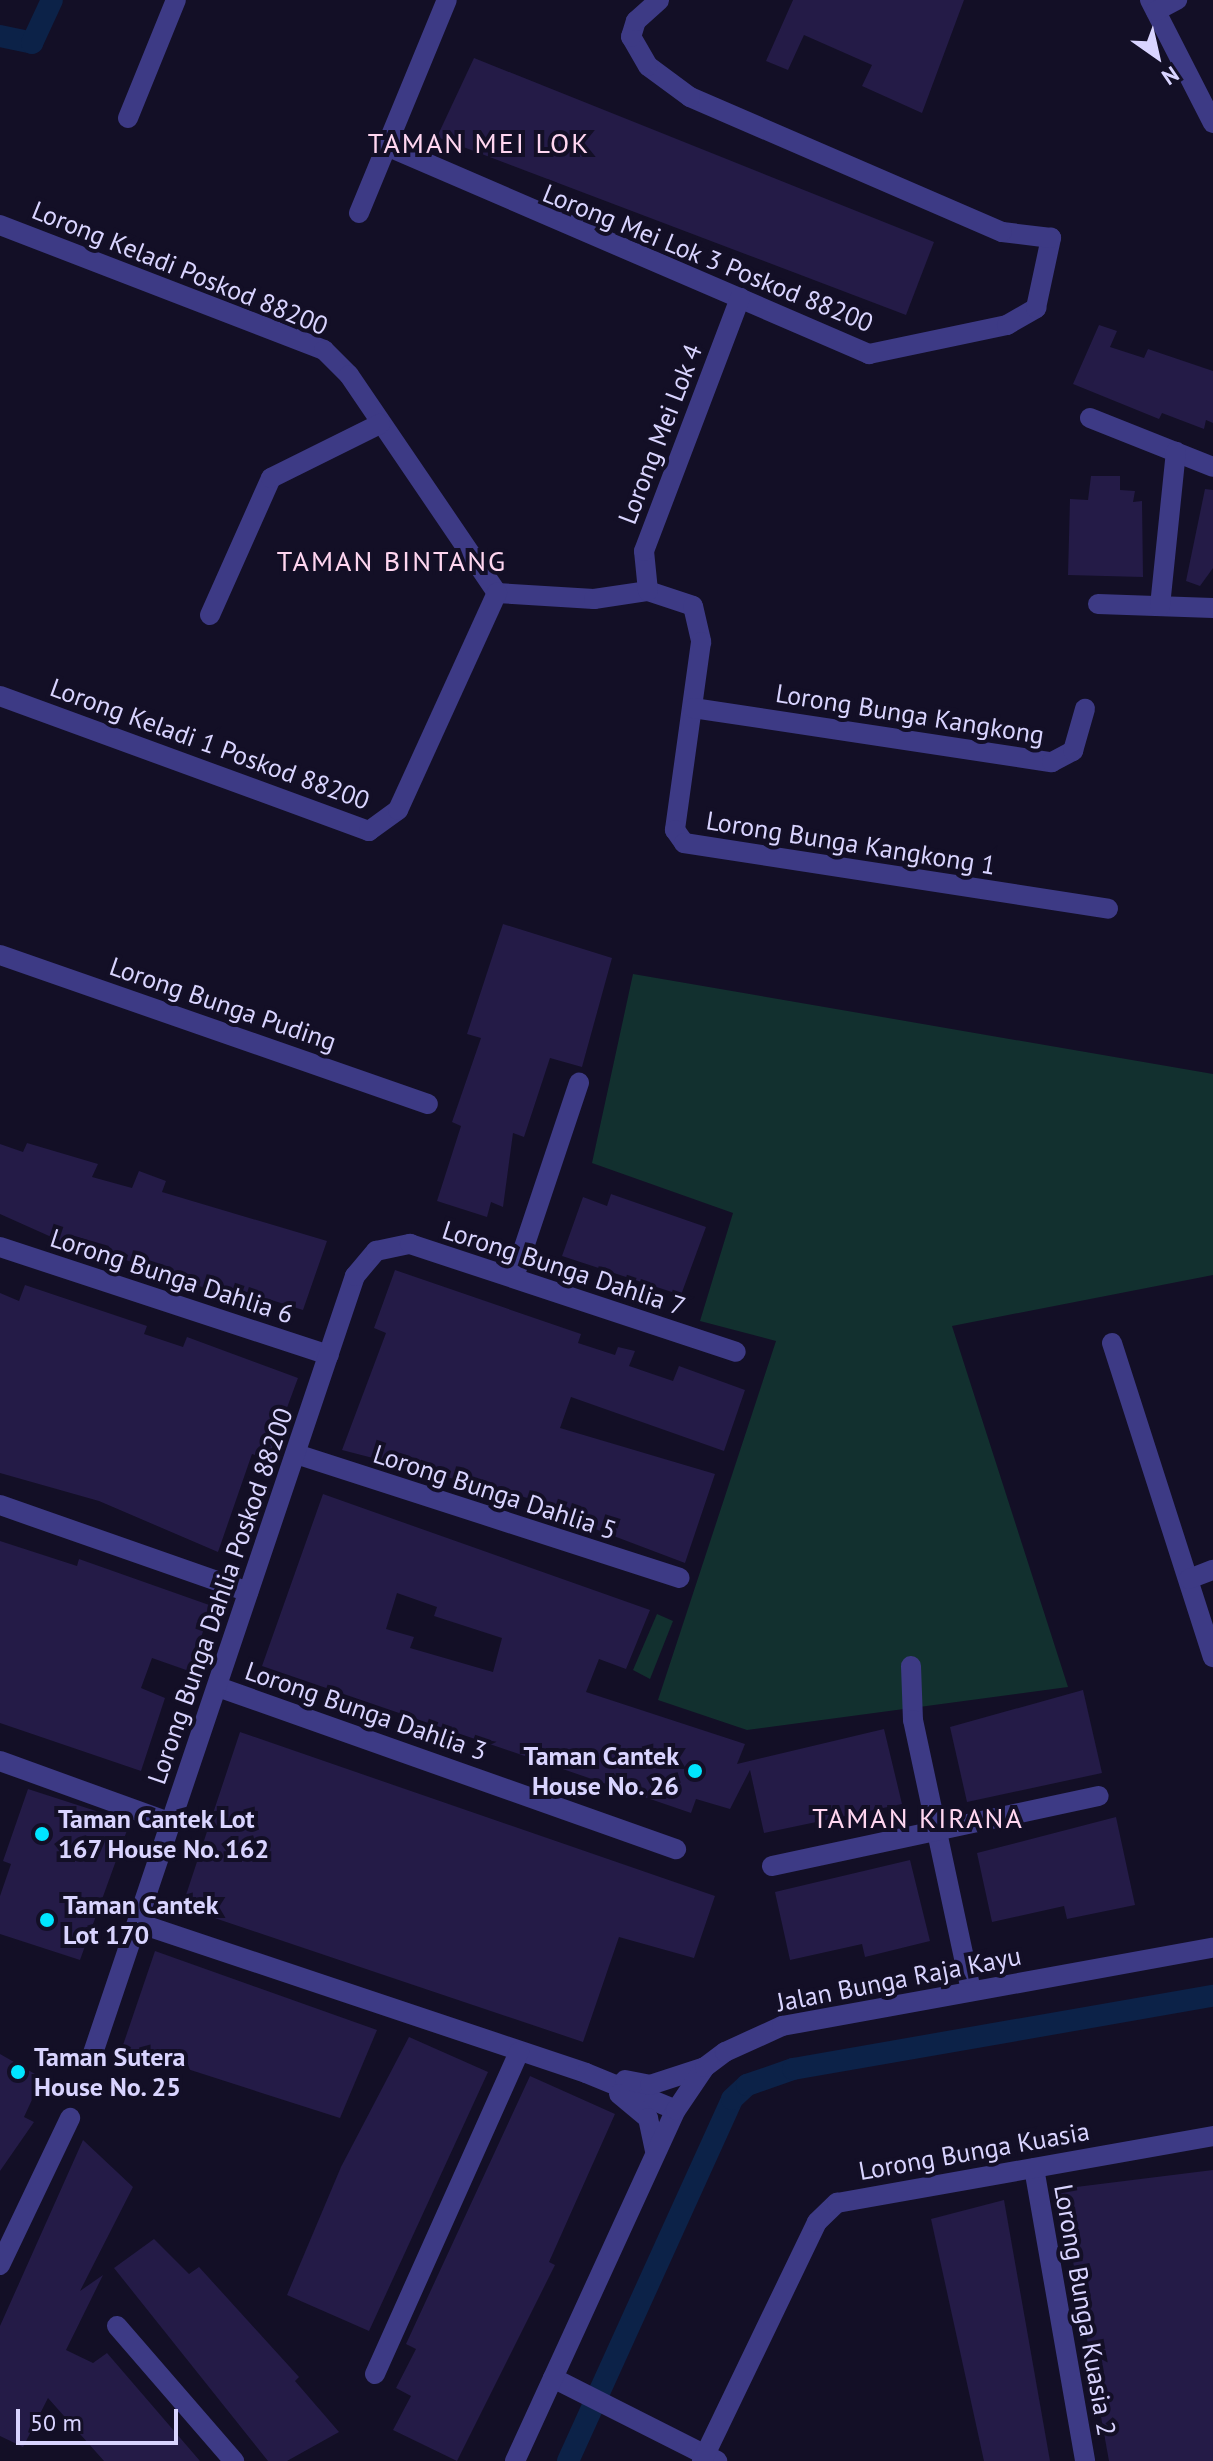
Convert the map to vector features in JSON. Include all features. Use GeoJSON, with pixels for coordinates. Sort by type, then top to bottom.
{"type":"FeatureCollection","features":[{"type":"Feature","properties":{"kind":"street"},"geometry":{"type":"LineString","coordinates":[[128,118],[176,0]]}},
{"type":"Feature","properties":{"kind":"street","name":"Lorong Mei Lok 3 Poskod 88200"},"geometry":{"type":"LineString","coordinates":[[389,147],[869,354],[900,352],[1023,319],[1036,308],[1051,238],[1002,232],[690,97],[648,66],[631,37],[636,21],[659,0]]}},
{"type":"Feature","properties":{"kind":"street"},"geometry":{"type":"LineString","coordinates":[[1177,0],[1153,6],[1213,123]]}},
{"type":"Feature","properties":{"kind":"street"},"geometry":{"type":"LineString","coordinates":[[359,213],[389,147],[447,1]]}},
{"type":"Feature","properties":{"kind":"street","name":"Lorong Keladi Poskod 88200"},"geometry":{"type":"LineString","coordinates":[[0,225],[324,350],[380,424],[497,593]]}},
{"type":"Feature","properties":{"kind":"street","name":"Lorong Mei Lok 4"},"geometry":{"type":"LineString","coordinates":[[648,591],[644,551],[740,298]]}},
{"type":"Feature","properties":{"kind":"street"},"geometry":{"type":"LineString","coordinates":[[1090,418],[1213,467]]}},
{"type":"Feature","properties":{"kind":"street"},"geometry":{"type":"LineString","coordinates":[[210,615],[271,478],[380,424]]}},
{"type":"Feature","properties":{"kind":"street"},"geometry":{"type":"LineString","coordinates":[[1160,606],[1176,452]]}},
{"type":"Feature","properties":{"kind":"street"},"geometry":{"type":"LineString","coordinates":[[497,593],[594,599],[648,591]]}},
{"type":"Feature","properties":{"kind":"street","name":"Lorong Bunga Kangkong 1"},"geometry":{"type":"LineString","coordinates":[[648,591],[684,600],[699,617],[693,708],[675,830],[684,843],[1108,909]]}},
{"type":"Feature","properties":{"kind":"street","name":"Lorong Keladi 1 Poskod 88200"},"geometry":{"type":"LineString","coordinates":[[0,696],[369,831],[398,810],[497,593]]}},
{"type":"Feature","properties":{"kind":"street"},"geometry":{"type":"LineString","coordinates":[[1098,604],[1213,608]]}},
{"type":"Feature","properties":{"kind":"street","name":"Lorong Bunga Kangkong"},"geometry":{"type":"LineString","coordinates":[[693,708],[1052,762],[1073,751],[1085,709]]}},
{"type":"Feature","properties":{"kind":"street","name":"Lorong Bunga Puding"},"geometry":{"type":"LineString","coordinates":[[0,955],[428,1104]]}},
{"type":"Feature","properties":{"kind":"street"},"geometry":{"type":"LineString","coordinates":[[514,1277],[579,1083]]}},
{"type":"Feature","properties":{"kind":"street","name":"Lorong Bunga Dahlia 7"},"geometry":{"type":"LineString","coordinates":[[376,1251],[410,1244],[736,1352]]}},
{"type":"Feature","properties":{"kind":"street","name":"Lorong Bunga Dahlia 6"},"geometry":{"type":"LineString","coordinates":[[0,1247],[329,1355]]}},
{"type":"Feature","properties":{"kind":"street","name":"Lorong Bunga Dahlia Poskod 88200"},"geometry":{"type":"LineString","coordinates":[[93,2053],[355,1276],[376,1251]]}},
{"type":"Feature","properties":{"kind":"street"},"geometry":{"type":"LineString","coordinates":[[1112,1343],[1213,1657]]}},
{"type":"Feature","properties":{"kind":"street","name":"Lorong Bunga Dahlia 5"},"geometry":{"type":"LineString","coordinates":[[296,1454],[679,1578]]}},
{"type":"Feature","properties":{"kind":"street"},"geometry":{"type":"LineString","coordinates":[[0,1505],[248,1592]]}},
{"type":"Feature","properties":{"kind":"street"},"geometry":{"type":"LineString","coordinates":[[1189,1579],[1213,1570]]}},
{"type":"Feature","properties":{"kind":"street"},"geometry":{"type":"LineString","coordinates":[[911,1666],[913,1720],[971,1991]]}},
{"type":"Feature","properties":{"kind":"street","name":"Lorong Bunga Dahlia 3"},"geometry":{"type":"LineString","coordinates":[[218,1687],[676,1849]]}},
{"type":"Feature","properties":{"kind":"street"},"geometry":{"type":"LineString","coordinates":[[0,1761],[171,1823]]}},
{"type":"Feature","properties":{"kind":"street"},"geometry":{"type":"LineString","coordinates":[[772,1866],[1099,1796]]}},
{"type":"Feature","properties":{"kind":"street"},"geometry":{"type":"LineString","coordinates":[[138,1923],[586,2073],[676,2110]]}},
{"type":"Feature","properties":{"kind":"street","name":"Jalan Bunga Raja Kayu"},"geometry":{"type":"LineString","coordinates":[[515,2461],[655,2150],[676,2110],[705,2067],[782,2026],[1213,1948]]}},
{"type":"Feature","properties":{"kind":"street"},"geometry":{"type":"LineString","coordinates":[[375,2374],[519,2052]]}},
{"type":"Feature","properties":{"kind":"street"},"geometry":{"type":"LineString","coordinates":[[586,2073],[650,2085],[705,2067]]}},
{"type":"Feature","properties":{"kind":"street"},"geometry":{"type":"LineString","coordinates":[[586,2073],[648,2118],[655,2150]]}},
{"type":"Feature","properties":{"kind":"street"},"geometry":{"type":"LineString","coordinates":[[0,2265],[70,2118]]}},
{"type":"Feature","properties":{"kind":"street","name":"Lorong Bunga Kuasia"},"geometry":{"type":"LineString","coordinates":[[708,2459],[817,2222],[837,2203],[1213,2136]]}},
{"type":"Feature","properties":{"kind":"street","name":"Lorong Bunga Kuasia 2"},"geometry":{"type":"LineString","coordinates":[[1034,2168],[1085,2461]]}},
{"type":"Feature","properties":{"kind":"street"},"geometry":{"type":"LineString","coordinates":[[117,2326],[234,2461]]}},
{"type":"Feature","properties":{"kind":"street"},"geometry":{"type":"LineString","coordinates":[[553,2378],[611,2405],[708,2459]]}},
{"type":"Feature","properties":{"kind":"green space"},"geometry":{"type":"Polygon","coordinates":[[[633,974],[1213,1074],[1213,1275],[952,1326],[1068,1687],[747,1730],[658,1700],[776,1341],[700,1321],[733,1213],[592,1163],[633,974]]]}},
{"type":"Feature","properties":{"kind":"green space"},"geometry":{"type":"Polygon","coordinates":[[[657,1614],[673,1621],[650,1679],[633,1670],[657,1614]]]}},
{"type":"Feature","properties":{"kind":"building"},"geometry":{"type":"Polygon","coordinates":[[[793,0],[964,0],[922,113],[862,86],[872,65],[804,35],[788,70],[766,61],[793,0]]]}},
{"type":"Feature","properties":{"kind":"building"},"geometry":{"type":"Polygon","coordinates":[[[474,58],[934,242],[906,315],[437,137],[474,58]]]}},
{"type":"Feature","properties":{"kind":"building"},"geometry":{"type":"Polygon","coordinates":[[[1099,325],[1117,331],[1110,347],[1144,358],[1148,349],[1213,371],[1213,423],[1206,420],[1204,429],[1162,413],[1159,419],[1073,384],[1099,325]]]}},
{"type":"Feature","properties":{"kind":"building"},"geometry":{"type":"Polygon","coordinates":[[[1091,476],[1120,476],[1120,490],[1135,491],[1133,502],[1142,501],[1143,577],[1068,575],[1070,499],[1088,500],[1091,476]]]}},
{"type":"Feature","properties":{"kind":"building"},"geometry":{"type":"Polygon","coordinates":[[[1205,489],[1213,490],[1213,568],[1200,586],[1186,581],[1205,489]]]}},
{"type":"Feature","properties":{"kind":"building"},"geometry":{"type":"Polygon","coordinates":[[[503,924],[612,958],[582,1067],[550,1058],[524,1137],[513,1133],[503,1207],[491,1202],[487,1217],[437,1201],[461,1126],[452,1122],[481,1038],[467,1034],[503,924]]]}},
{"type":"Feature","properties":{"kind":"building"},"geometry":{"type":"Polygon","coordinates":[[[27,1143],[98,1164],[92,1177],[132,1188],[139,1171],[166,1181],[162,1192],[327,1241],[303,1310],[237,1289],[233,1298],[106,1253],[109,1246],[71,1235],[67,1244],[0,1214],[0,1144],[23,1152],[27,1143]]]}},
{"type":"Feature","properties":{"kind":"building"},"geometry":{"type":"Polygon","coordinates":[[[611,1194],[706,1227],[681,1295],[562,1256],[583,1197],[607,1206],[611,1194]]]}},
{"type":"Feature","properties":{"kind":"building"},"geometry":{"type":"Polygon","coordinates":[[[395,1270],[581,1334],[578,1343],[615,1355],[618,1347],[635,1351],[629,1366],[673,1381],[679,1366],[745,1390],[724,1451],[571,1397],[560,1428],[715,1474],[685,1563],[545,1510],[547,1503],[342,1450],[386,1333],[374,1328],[395,1270]]]}},
{"type":"Feature","properties":{"kind":"building"},"geometry":{"type":"Polygon","coordinates":[[[25,1285],[147,1326],[144,1334],[183,1347],[187,1337],[298,1378],[268,1459],[252,1454],[218,1552],[99,1501],[0,1473],[0,1293],[19,1301],[25,1285]]]}},
{"type":"Feature","properties":{"kind":"building"},"geometry":{"type":"Polygon","coordinates":[[[323,1494],[650,1610],[626,1669],[599,1659],[586,1692],[745,1744],[737,1764],[884,1729],[902,1804],[764,1833],[750,1770],[730,1809],[696,1799],[691,1813],[262,1666],[323,1494]],[[397,1593],[386,1629],[414,1637],[410,1648],[493,1672],[502,1638],[434,1616],[437,1607],[397,1593]]]}},
{"type":"Feature","properties":{"kind":"building"},"geometry":{"type":"Polygon","coordinates":[[[0,1541],[77,1566],[79,1559],[212,1606],[189,1671],[152,1658],[141,1688],[165,1698],[141,1771],[0,1723],[0,1541]]]}},
{"type":"Feature","properties":{"kind":"building"},"geometry":{"type":"Polygon","coordinates":[[[1083,1690],[1102,1773],[967,1802],[950,1727],[1083,1690]]]}},
{"type":"Feature","properties":{"kind":"building"},"geometry":{"type":"Polygon","coordinates":[[[240,1732],[715,1896],[694,1958],[619,1937],[583,2042],[182,1907],[240,1732]]]}},
{"type":"Feature","properties":{"kind":"building"},"geometry":{"type":"Polygon","coordinates":[[[28,1789],[130,1822],[80,1960],[0,1934],[0,1896],[11,1864],[3,1861],[28,1789]]]}},
{"type":"Feature","properties":{"kind":"building"},"geometry":{"type":"Polygon","coordinates":[[[1116,1817],[1135,1905],[1067,1919],[1064,1906],[992,1922],[977,1853],[1116,1817]]]}},
{"type":"Feature","properties":{"kind":"building"},"geometry":{"type":"Polygon","coordinates":[[[910,1860],[930,1941],[865,1957],[862,1944],[790,1960],[775,1892],[910,1860]]]}},
{"type":"Feature","properties":{"kind":"building"},"geometry":{"type":"Polygon","coordinates":[[[155,1951],[377,2030],[340,2118],[122,2048],[155,1951]]]}},
{"type":"Feature","properties":{"kind":"building"},"geometry":{"type":"Polygon","coordinates":[[[409,2037],[488,2072],[369,2331],[287,2295],[341,2167],[409,2037]]]}},
{"type":"Feature","properties":{"kind":"building"},"geometry":{"type":"Polygon","coordinates":[[[0,2054],[42,2078],[24,2117],[34,2122],[0,2171],[0,2054]]]}},
{"type":"Feature","properties":{"kind":"building"},"geometry":{"type":"Polygon","coordinates":[[[530,2076],[615,2114],[549,2262],[555,2265],[457,2461],[393,2430],[411,2396],[396,2388],[416,2349],[406,2344],[530,2076]]]}},
{"type":"Feature","properties":{"kind":"building"},"geometry":{"type":"Polygon","coordinates":[[[83,2140],[133,2187],[80,2291],[103,2275],[66,2350],[93,2363],[107,2353],[200,2461],[104,2461],[48,2398],[23,2447],[0,2436],[0,2326],[83,2140]]]}},
{"type":"Feature","properties":{"kind":"building"},"geometry":{"type":"Polygon","coordinates":[[[1213,2170],[1213,2461],[1109,2461],[1060,2189],[1213,2170]]]}},
{"type":"Feature","properties":{"kind":"building"},"geometry":{"type":"Polygon","coordinates":[[[1004,2200],[1050,2461],[984,2461],[931,2219],[1004,2200]]]}},
{"type":"Feature","properties":{"kind":"building"},"geometry":{"type":"Polygon","coordinates":[[[154,2239],[189,2274],[199,2267],[299,2377],[295,2381],[339,2432],[287,2461],[268,2461],[114,2268],[154,2239]]]}},
{"type":"Feature","properties":{"kind":"waterway"},"geometry":{"type":"LineString","coordinates":[[0,36],[32,43],[52,0]]}},
{"type":"Feature","properties":{"kind":"waterway"},"geometry":{"type":"LineString","coordinates":[[568,2461],[732,2099],[747,2085],[793,2069],[1213,1996]]}},
{"type":"Feature","properties":{"kind":"place","name":"Taman Cantek House No. 26"},"geometry":{"type":"Point","coordinates":[695,1771]}},
{"type":"Feature","properties":{"kind":"place","name":"Taman Cantek Lot 167 House No. 162"},"geometry":{"type":"Point","coordinates":[42,1834]}},
{"type":"Feature","properties":{"kind":"place","name":"Taman Cantek Lot 170"},"geometry":{"type":"Point","coordinates":[47,1920]}},
{"type":"Feature","properties":{"kind":"place","name":"Taman Sutera House No. 25"},"geometry":{"type":"Point","coordinates":[18,2072]}},
{"type":"Feature","properties":{"kind":"district","name":"TAMAN MEI LOK"},"geometry":{"type":"Point","coordinates":[479,143]}},
{"type":"Feature","properties":{"kind":"district","name":"TAMAN BINTANG"},"geometry":{"type":"Point","coordinates":[392,561]}},
{"type":"Feature","properties":{"kind":"district","name":"TAMAN KIRANA"},"geometry":{"type":"Point","coordinates":[918,1818]}}]}
